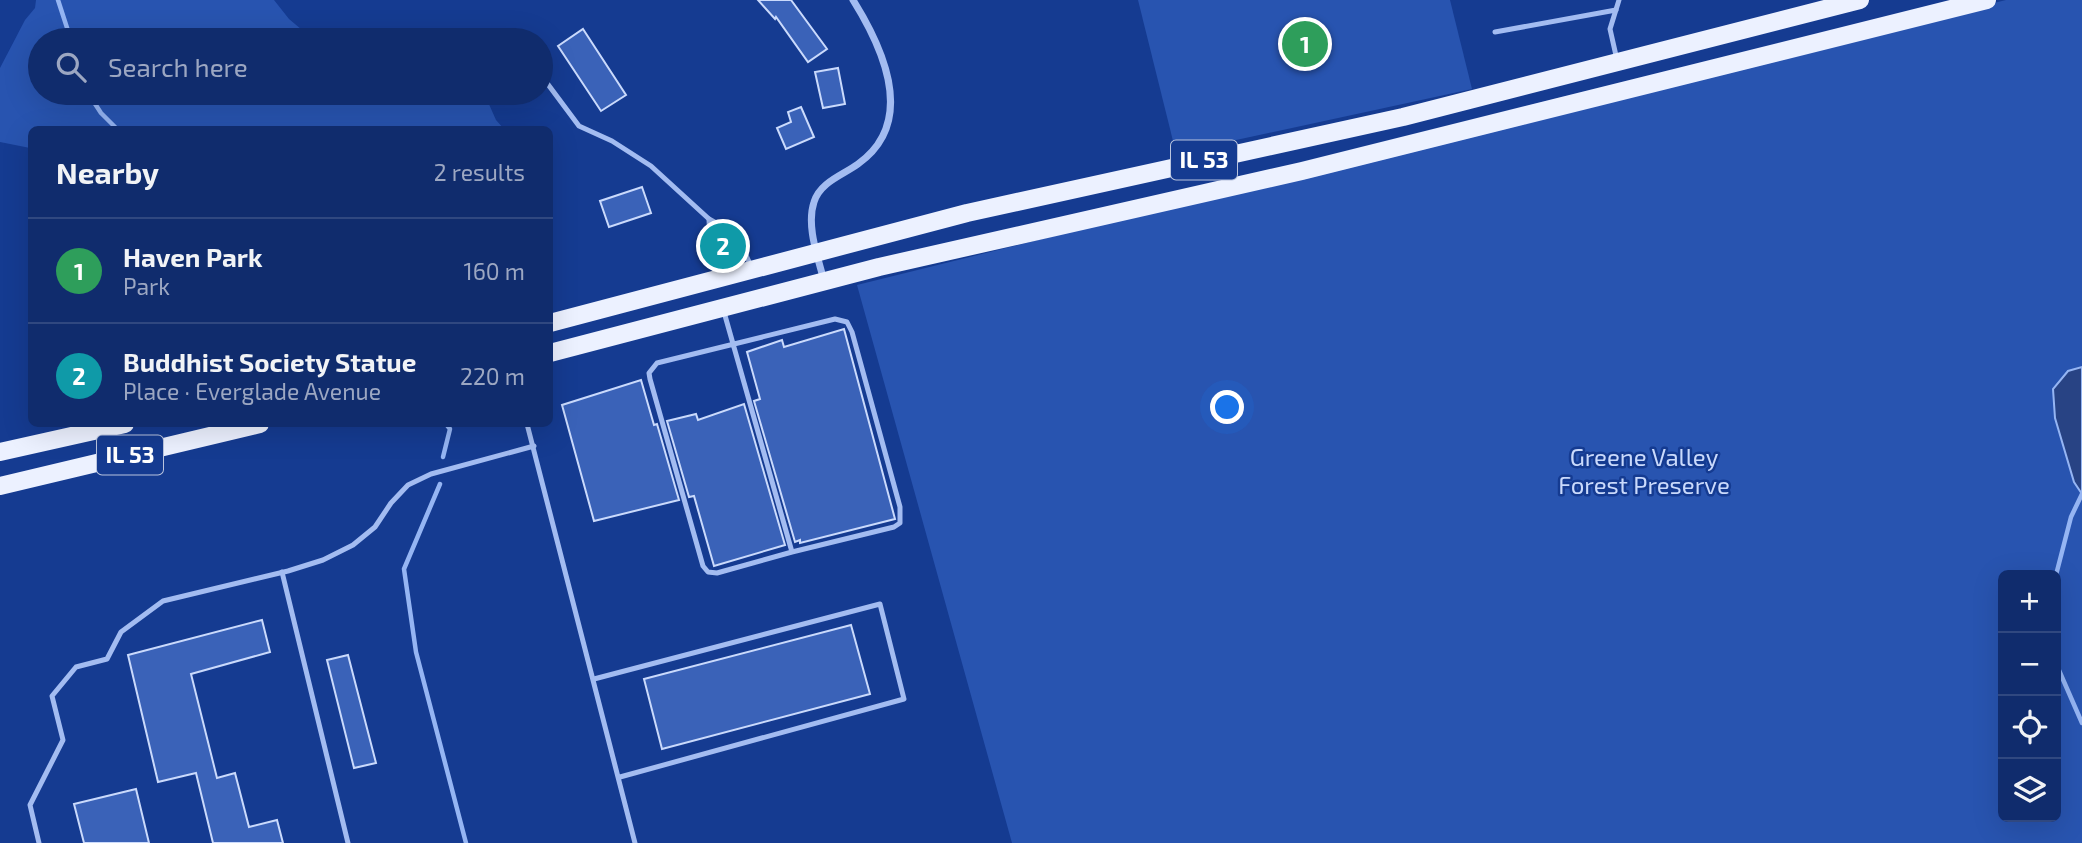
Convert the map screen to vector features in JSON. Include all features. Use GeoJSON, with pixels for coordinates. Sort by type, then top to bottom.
{"type":"FeatureCollection","features":[{"type":"Feature","properties":{"kind":"main road","name":"IL 53"},"geometry":{"type":"LineString","coordinates":[[553,322],[967,213],[1403,117],[1860,0]]}},
{"type":"Feature","properties":{"kind":"main road","name":"IL 53"},"geometry":{"type":"LineString","coordinates":[[553,352],[824,281],[1302,171],[1987,0]]}},
{"type":"Feature","properties":{"kind":"main road","name":"IL 53"},"geometry":{"type":"LineString","coordinates":[[0,452],[112,427]]}},
{"type":"Feature","properties":{"kind":"main road","name":"IL 53"},"geometry":{"type":"LineString","coordinates":[[0,486],[247,427]]}},
{"type":"Feature","properties":{"kind":"street"},"geometry":{"type":"LineString","coordinates":[[824,281],[812,220],[814,201],[828,182],[856,166],[878,146],[886,128],[890,106],[889,76],[882,53],[853,0]]}},
{"type":"Feature","properties":{"kind":"lane"},"geometry":{"type":"LineString","coordinates":[[1618,63],[1610,29],[1619,0]]}},
{"type":"Feature","properties":{"kind":"lane"},"geometry":{"type":"LineString","coordinates":[[1495,32],[1616,10]]}},
{"type":"Feature","properties":{"kind":"lane"},"geometry":{"type":"LineString","coordinates":[[553,91],[579,126],[612,141],[651,166],[709,219],[736,234],[752,269]]}},
{"type":"Feature","properties":{"kind":"lane"},"geometry":{"type":"LineString","coordinates":[[709,219],[710,244],[718,277]]}},
{"type":"Feature","properties":{"kind":"lane"},"geometry":{"type":"LineString","coordinates":[[723,309],[792,552]]}},
{"type":"Feature","properties":{"kind":"lane"},"geometry":{"type":"LineString","coordinates":[[835,320],[847,321],[900,507],[900,523],[894,527],[792,552],[717,573],[708,572],[703,566],[649,373],[657,363],[835,320]]}},
{"type":"Feature","properties":{"kind":"lane"},"geometry":{"type":"LineString","coordinates":[[528,427],[635,843]]}},
{"type":"Feature","properties":{"kind":"lane"},"geometry":{"type":"LineString","coordinates":[[39,843],[30,805],[63,740],[52,696],[76,667],[107,659],[121,632],[163,601],[323,560],[352,545],[375,527],[391,503],[408,485],[430,474],[534,446]]}},
{"type":"Feature","properties":{"kind":"lane"},"geometry":{"type":"LineString","coordinates":[[282,572],[348,843]]}},
{"type":"Feature","properties":{"kind":"lane"},"geometry":{"type":"LineString","coordinates":[[594,679],[880,604],[904,699],[620,777]]}},
{"type":"Feature","properties":{"kind":"green space"},"geometry":{"type":"Polygon","coordinates":[[[36,0],[274,0],[300,28],[28,28],[28,105],[489,105],[501,126],[28,126],[28,148],[0,142],[0,68],[25,20],[35,8],[36,0]]]}},
{"type":"Feature","properties":{"kind":"green space"},"geometry":{"type":"Polygon","coordinates":[[[1138,0],[1450,0],[1472,89],[1176,153],[1138,0]]]}},
{"type":"Feature","properties":{"kind":"green space","name":"Greene Valley Forest Preserve"},"geometry":{"type":"Polygon","coordinates":[[[2006,0],[2082,0],[2082,843],[1012,843],[857,285],[2006,0]]]}},
{"type":"Feature","properties":{"kind":"shaded area"},"geometry":{"type":"Polygon","coordinates":[[[2082,367],[2082,494],[2074,482],[2055,418],[2053,389],[2068,371],[2082,367]]]}},
{"type":"Feature","properties":{"kind":"building"},"geometry":{"type":"Polygon","coordinates":[[[758,0],[791,0],[827,49],[808,62],[776,17],[775,19],[758,0]]]}},
{"type":"Feature","properties":{"kind":"building"},"geometry":{"type":"Polygon","coordinates":[[[583,29],[626,95],[601,111],[558,46],[583,29]]]}},
{"type":"Feature","properties":{"kind":"building"},"geometry":{"type":"Polygon","coordinates":[[[838,68],[845,104],[823,108],[815,72],[838,68]]]}},
{"type":"Feature","properties":{"kind":"building"},"geometry":{"type":"Polygon","coordinates":[[[801,107],[814,137],[786,149],[777,128],[791,122],[788,112],[801,107]]]}},
{"type":"Feature","properties":{"kind":"building"},"geometry":{"type":"Polygon","coordinates":[[[642,187],[651,213],[609,227],[600,201],[642,187]]]}},
{"type":"Feature","properties":{"kind":"building"},"geometry":{"type":"Polygon","coordinates":[[[844,329],[895,519],[795,542],[754,401],[760,399],[747,352],[782,340],[784,347],[844,329]]]}},
{"type":"Feature","properties":{"kind":"building"},"geometry":{"type":"Polygon","coordinates":[[[641,380],[679,500],[594,521],[562,405],[641,380]]]}},
{"type":"Feature","properties":{"kind":"building"},"geometry":{"type":"Polygon","coordinates":[[[744,404],[785,545],[714,566],[694,496],[689,497],[667,421],[696,414],[698,420],[744,404]]]}},
{"type":"Feature","properties":{"kind":"building"},"geometry":{"type":"Polygon","coordinates":[[[262,620],[270,652],[191,674],[217,778],[235,773],[249,827],[277,820],[283,843],[213,843],[196,773],[158,782],[128,655],[262,620]]]}},
{"type":"Feature","properties":{"kind":"building"},"geometry":{"type":"Polygon","coordinates":[[[851,625],[870,694],[662,749],[644,679],[851,625]]]}},
{"type":"Feature","properties":{"kind":"building"},"geometry":{"type":"Polygon","coordinates":[[[348,655],[376,763],[354,768],[327,660],[348,655]]]}},
{"type":"Feature","properties":{"kind":"building"},"geometry":{"type":"Polygon","coordinates":[[[136,789],[149,843],[84,843],[74,804],[136,789]]]}},
{"type":"Feature","properties":{"kind":"waterway"},"geometry":{"type":"LineString","coordinates":[[58,0],[67,28]]}},
{"type":"Feature","properties":{"kind":"waterway"},"geometry":{"type":"LineString","coordinates":[[96,105],[114,126]]}},
{"type":"Feature","properties":{"kind":"waterway"},"geometry":{"type":"LineString","coordinates":[[443,457],[448,427]]}},
{"type":"Feature","properties":{"kind":"waterway"},"geometry":{"type":"LineString","coordinates":[[440,484],[404,569],[416,652],[466,843]]}},
{"type":"Feature","properties":{"kind":"waterway"},"geometry":{"type":"LineString","coordinates":[[2057,570],[2071,517],[2082,494]]}},
{"type":"Feature","properties":{"kind":"waterway"},"geometry":{"type":"LineString","coordinates":[[2061,675],[2082,723]]}},
{"type":"Feature","properties":{"kind":"place","name":"Haven Park"},"geometry":{"type":"Point","coordinates":[1305,44]}},
{"type":"Feature","properties":{"kind":"place","name":"Buddhist Society Statue"},"geometry":{"type":"Point","coordinates":[723,246]}}]}
